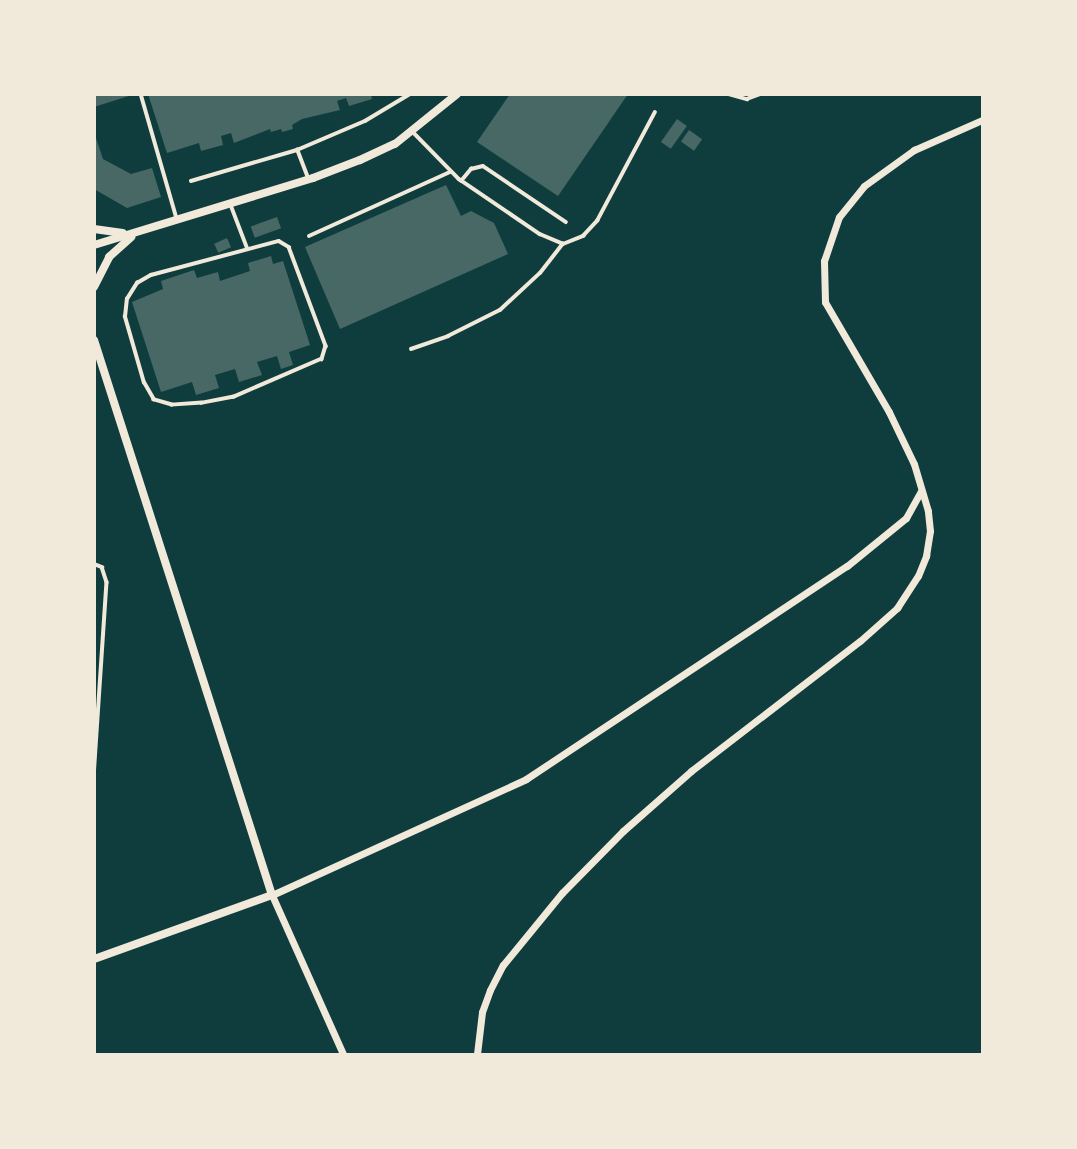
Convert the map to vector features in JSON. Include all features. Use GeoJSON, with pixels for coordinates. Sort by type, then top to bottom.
{"type":"FeatureCollection","features":[{"type":"Feature","properties":{"kind":"street"},"geometry":{"type":"LineString","coordinates":[[94,245],[308,180],[360,160],[395,144],[457,94]]}},
{"type":"Feature","properties":{"kind":"street"},"geometry":{"type":"LineString","coordinates":[[477,1055],[482,1012],[489,990],[503,965],[562,893],[623,831],[691,771],[860,641],[897,608],[918,576],[926,556],[929,521],[914,464],[871,380],[825,302],[822,281],[830,238],[851,200],[883,170],[914,150],[982,120]]}},
{"type":"Feature","properties":{"kind":"street"},"geometry":{"type":"LineString","coordinates":[[94,286],[109,257],[146,228]]}},
{"type":"Feature","properties":{"kind":"street"},"geometry":{"type":"LineString","coordinates":[[94,229],[133,233]]}},
{"type":"Feature","properties":{"kind":"street"},"geometry":{"type":"LineString","coordinates":[[94,340],[272,895],[343,1055]]}},
{"type":"Feature","properties":{"kind":"street"},"geometry":{"type":"LineString","coordinates":[[94,959],[272,895],[526,779],[847,566],[906,518],[921,491]]}},
{"type":"Feature","properties":{"kind":"lane"},"geometry":{"type":"LineString","coordinates":[[141,94],[177,219]]}},
{"type":"Feature","properties":{"kind":"lane"},"geometry":{"type":"LineString","coordinates":[[191,181],[297,150],[365,121],[410,94]]}},
{"type":"Feature","properties":{"kind":"lane"},"geometry":{"type":"LineString","coordinates":[[729,94],[747,99],[760,94]]}},
{"type":"Feature","properties":{"kind":"lane"},"geometry":{"type":"LineString","coordinates":[[411,349],[448,336],[499,310],[540,274],[563,244],[583,236],[597,221],[655,112]]}},
{"type":"Feature","properties":{"kind":"lane"},"geometry":{"type":"LineString","coordinates":[[412,131],[461,181],[540,234],[563,244]]}},
{"type":"Feature","properties":{"kind":"lane"},"geometry":{"type":"LineString","coordinates":[[297,150],[308,180]]}},
{"type":"Feature","properties":{"kind":"lane"},"geometry":{"type":"LineString","coordinates":[[461,181],[471,169],[483,166],[566,222]]}},
{"type":"Feature","properties":{"kind":"lane"},"geometry":{"type":"LineString","coordinates":[[309,236],[450,172]]}},
{"type":"Feature","properties":{"kind":"lane"},"geometry":{"type":"LineString","coordinates":[[230,203],[248,247]]}},
{"type":"Feature","properties":{"kind":"lane"},"geometry":{"type":"LineString","coordinates":[[279,240],[289,247],[326,346],[325,356],[319,362],[234,397],[172,405],[154,400],[144,383],[125,323],[127,299],[145,278],[248,247],[279,240]]}},
{"type":"Feature","properties":{"kind":"lane"},"geometry":{"type":"LineString","coordinates":[[94,564],[102,568],[107,582],[94,779]]}},
{"type":"Feature","properties":{"kind":"building"},"geometry":{"type":"Polygon","coordinates":[[[94,94],[132,94],[132,95],[94,107],[94,94]]]}},
{"type":"Feature","properties":{"kind":"building"},"geometry":{"type":"Polygon","coordinates":[[[148,94],[371,94],[372,99],[349,106],[346,98],[337,101],[340,110],[302,119],[292,125],[293,129],[282,132],[281,129],[271,132],[270,129],[234,143],[231,133],[221,136],[223,145],[201,151],[199,143],[167,153],[148,94]]]}},
{"type":"Feature","properties":{"kind":"building"},"geometry":{"type":"Polygon","coordinates":[[[510,94],[628,94],[558,196],[477,142],[510,94]]]}},
{"type":"Feature","properties":{"kind":"building"},"geometry":{"type":"Polygon","coordinates":[[[677,119],[687,126],[671,149],[661,142],[677,119]]]}},
{"type":"Feature","properties":{"kind":"building"},"geometry":{"type":"Polygon","coordinates":[[[689,130],[702,139],[694,151],[681,141],[689,130]]]}},
{"type":"Feature","properties":{"kind":"building"},"geometry":{"type":"Polygon","coordinates":[[[94,132],[103,159],[131,174],[152,168],[161,197],[127,208],[94,189],[94,132]]]}},
{"type":"Feature","properties":{"kind":"building"},"geometry":{"type":"Polygon","coordinates":[[[446,185],[461,216],[471,211],[494,223],[508,254],[340,329],[305,247],[446,185]]]}},
{"type":"Feature","properties":{"kind":"building"},"geometry":{"type":"Polygon","coordinates":[[[277,217],[281,228],[255,238],[251,227],[277,217]]]}},
{"type":"Feature","properties":{"kind":"building"},"geometry":{"type":"Polygon","coordinates":[[[227,238],[231,247],[218,253],[214,244],[227,238]]]}},
{"type":"Feature","properties":{"kind":"building"},"geometry":{"type":"Polygon","coordinates":[[[271,256],[273,264],[283,261],[310,345],[289,352],[293,365],[281,369],[277,356],[257,362],[262,375],[239,382],[235,369],[215,375],[219,388],[196,395],[192,382],[161,392],[132,302],[163,289],[161,281],[194,270],[197,278],[218,272],[220,281],[250,271],[248,263],[271,256]]]}}]}
